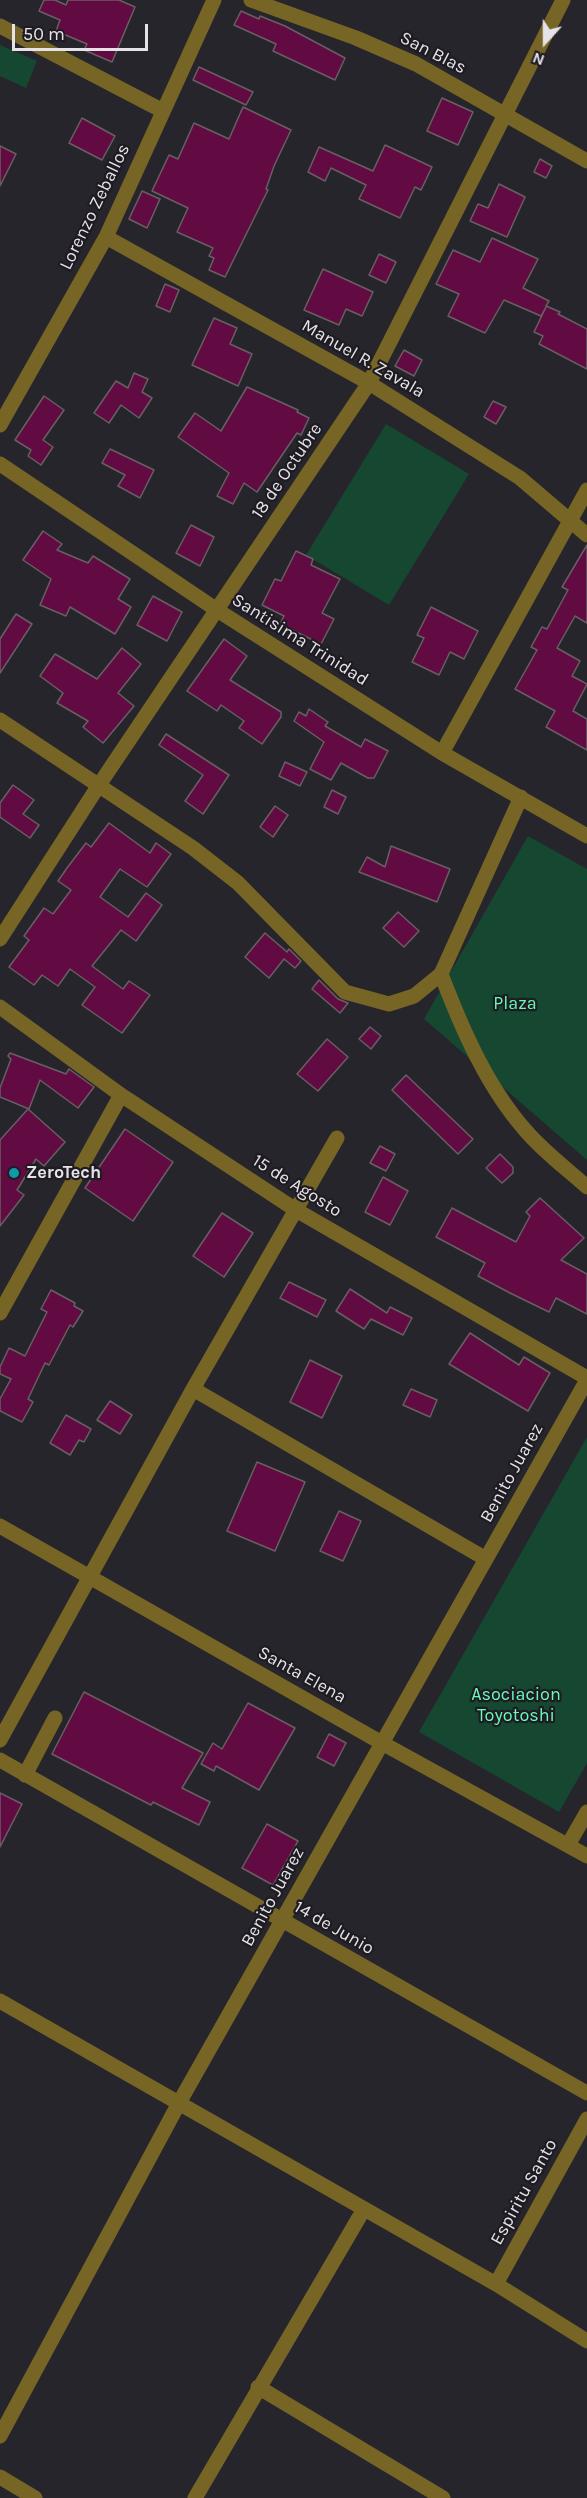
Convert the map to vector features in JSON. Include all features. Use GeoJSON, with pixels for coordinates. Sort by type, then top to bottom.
{"type":"FeatureCollection","features":[{"type":"Feature","properties":{"kind":"street","name":"Lorenzo Zeballos"},"geometry":{"type":"LineString","coordinates":[[0,425],[106,237],[214,0]]}},
{"type":"Feature","properties":{"kind":"street","name":"San Blas"},"geometry":{"type":"LineString","coordinates":[[251,0],[356,38],[416,63],[587,161]]}},
{"type":"Feature","properties":{"kind":"street","name":"18 de Octubre"},"geometry":{"type":"LineString","coordinates":[[0,939],[99,785],[369,383],[563,0]]}},
{"type":"Feature","properties":{"kind":"street"},"geometry":{"type":"LineString","coordinates":[[0,26],[163,111]]}},
{"type":"Feature","properties":{"kind":"street","name":"Manuel R. Zavala"},"geometry":{"type":"LineString","coordinates":[[106,237],[369,383],[520,478],[587,535]]}},
{"type":"Feature","properties":{"kind":"street","name":"Santisima Trinidad"},"geometry":{"type":"LineString","coordinates":[[0,464],[217,610],[442,753],[587,836]]}},
{"type":"Feature","properties":{"kind":"street"},"geometry":{"type":"LineString","coordinates":[[442,753],[587,490]]}},
{"type":"Feature","properties":{"kind":"street"},"geometry":{"type":"LineString","coordinates":[[0,720],[193,848],[238,883],[345,992],[388,1004],[414,996],[441,974],[521,797]]}},
{"type":"Feature","properties":{"kind":"street"},"geometry":{"type":"LineString","coordinates":[[441,974],[477,1056],[502,1100],[526,1132],[587,1187]]}},
{"type":"Feature","properties":{"kind":"street","name":"15 de Agosto"},"geometry":{"type":"LineString","coordinates":[[0,1007],[121,1095],[296,1210],[587,1379]]}},
{"type":"Feature","properties":{"kind":"street"},"geometry":{"type":"LineString","coordinates":[[0,1313],[121,1095]]}},
{"type":"Feature","properties":{"kind":"street"},"geometry":{"type":"LineString","coordinates":[[0,1740],[193,1389],[337,1138]]}},
{"type":"Feature","properties":{"kind":"street","name":"Benito Juarez"},"geometry":{"type":"LineString","coordinates":[[0,2436],[179,2103],[587,1379]]}},
{"type":"Feature","properties":{"kind":"street"},"geometry":{"type":"LineString","coordinates":[[193,1389],[486,1560]]}},
{"type":"Feature","properties":{"kind":"street","name":"Santa Elena"},"geometry":{"type":"LineString","coordinates":[[0,1526],[382,1743],[587,1856]]}},
{"type":"Feature","properties":{"kind":"street"},"geometry":{"type":"LineString","coordinates":[[25,1775],[55,1718]]}},
{"type":"Feature","properties":{"kind":"street","name":"14 de Junio"},"geometry":{"type":"LineString","coordinates":[[0,1760],[587,2093]]}},
{"type":"Feature","properties":{"kind":"street"},"geometry":{"type":"LineString","coordinates":[[568,1845],[587,1812]]}},
{"type":"Feature","properties":{"kind":"street"},"geometry":{"type":"LineString","coordinates":[[0,2001],[496,2284],[587,2341]]}},
{"type":"Feature","properties":{"kind":"street","name":"Espiritu Santo"},"geometry":{"type":"LineString","coordinates":[[496,2284],[587,2120]]}},
{"type":"Feature","properties":{"kind":"street"},"geometry":{"type":"LineString","coordinates":[[195,2498],[364,2209]]}},
{"type":"Feature","properties":{"kind":"street"},"geometry":{"type":"LineString","coordinates":[[258,2387],[444,2498]]}},
{"type":"Feature","properties":{"kind":"street"},"geometry":{"type":"LineString","coordinates":[[0,2477],[35,2498]]}},
{"type":"Feature","properties":{"kind":"green space"},"geometry":{"type":"Polygon","coordinates":[[[0,45],[37,61],[26,88],[0,76],[0,45]]]}},
{"type":"Feature","properties":{"kind":"green space"},"geometry":{"type":"Polygon","coordinates":[[[386,424],[469,474],[389,605],[306,555],[386,424]]]}},
{"type":"Feature","properties":{"kind":"green space","name":"Plaza"},"geometry":{"type":"Polygon","coordinates":[[[528,836],[587,869],[587,1160],[424,1019],[528,836]]]}},
{"type":"Feature","properties":{"kind":"green space","name":"Asociacion Toyotoshi"},"geometry":{"type":"Polygon","coordinates":[[[587,1437],[587,1763],[559,1812],[419,1732],[587,1437]]]}},
{"type":"Feature","properties":{"kind":"building"},"geometry":{"type":"Polygon","coordinates":[[[44,0],[55,0],[66,5],[68,0],[119,0],[135,7],[112,62],[84,50],[87,44],[56,31],[60,20],[39,11],[44,0]]]}},
{"type":"Feature","properties":{"kind":"building"},"geometry":{"type":"Polygon","coordinates":[[[241,11],[285,26],[345,58],[335,80],[273,51],[276,44],[234,25],[241,11]]]}},
{"type":"Feature","properties":{"kind":"building"},"geometry":{"type":"Polygon","coordinates":[[[199,67],[253,92],[246,105],[193,80],[199,67]]]}},
{"type":"Feature","properties":{"kind":"building"},"geometry":{"type":"Polygon","coordinates":[[[442,98],[473,112],[458,145],[427,131],[442,98]]]}},
{"type":"Feature","properties":{"kind":"building"},"geometry":{"type":"Polygon","coordinates":[[[243,107],[291,130],[274,166],[266,189],[268,190],[225,277],[209,270],[214,258],[209,256],[213,248],[177,232],[188,208],[152,191],[169,155],[178,159],[194,123],[229,139],[243,107]]]}},
{"type":"Feature","properties":{"kind":"building"},"geometry":{"type":"Polygon","coordinates":[[[82,118],[115,136],[102,160],[69,143],[82,118]]]}},
{"type":"Feature","properties":{"kind":"building"},"geometry":{"type":"Polygon","coordinates":[[[385,145],[432,167],[421,190],[415,187],[400,218],[359,199],[366,185],[331,168],[325,181],[308,172],[319,147],[373,171],[385,145]]]}},
{"type":"Feature","properties":{"kind":"building"},"geometry":{"type":"Polygon","coordinates":[[[0,146],[16,154],[0,186],[0,146]]]}},
{"type":"Feature","properties":{"kind":"building"},"geometry":{"type":"Polygon","coordinates":[[[540,159],[552,166],[546,178],[534,172],[540,159]]]}},
{"type":"Feature","properties":{"kind":"building"},"geometry":{"type":"Polygon","coordinates":[[[499,184],[525,197],[507,237],[470,221],[478,204],[488,208],[499,184]]]}},
{"type":"Feature","properties":{"kind":"building"},"geometry":{"type":"Polygon","coordinates":[[[142,191],[160,199],[147,228],[129,219],[142,191]]]}},
{"type":"Feature","properties":{"kind":"building"},"geometry":{"type":"Polygon","coordinates":[[[492,238],[538,259],[523,288],[549,301],[546,306],[587,329],[587,369],[539,344],[543,336],[534,332],[546,307],[541,316],[504,300],[485,333],[448,316],[459,294],[436,284],[453,250],[480,262],[492,238]]]}},
{"type":"Feature","properties":{"kind":"building"},"geometry":{"type":"Polygon","coordinates":[[[379,254],[396,262],[386,283],[369,275],[379,254]]]}},
{"type":"Feature","properties":{"kind":"building"},"geometry":{"type":"Polygon","coordinates":[[[323,269],[373,292],[362,316],[346,309],[339,325],[304,310],[323,269]]]}},
{"type":"Feature","properties":{"kind":"building"},"geometry":{"type":"Polygon","coordinates":[[[165,284],[179,290],[170,312],[156,306],[165,284]]]}},
{"type":"Feature","properties":{"kind":"building"},"geometry":{"type":"Polygon","coordinates":[[[214,318],[237,328],[230,344],[252,354],[238,386],[192,365],[214,318]]]}},
{"type":"Feature","properties":{"kind":"building"},"geometry":{"type":"Polygon","coordinates":[[[404,350],[422,360],[414,376],[395,366],[404,350]]]}},
{"type":"Feature","properties":{"kind":"building"},"geometry":{"type":"Polygon","coordinates":[[[134,373],[148,379],[142,392],[152,398],[139,418],[121,405],[109,423],[94,413],[116,381],[128,388],[134,373]]]}},
{"type":"Feature","properties":{"kind":"building"},"geometry":{"type":"Polygon","coordinates":[[[247,387],[298,410],[297,412],[309,418],[301,435],[297,433],[257,492],[244,483],[233,504],[217,496],[229,473],[178,437],[195,413],[221,431],[247,387]]]}},
{"type":"Feature","properties":{"kind":"building"},"geometry":{"type":"Polygon","coordinates":[[[44,396],[64,410],[43,440],[53,447],[41,465],[28,456],[31,450],[15,440],[44,396]]]}},
{"type":"Feature","properties":{"kind":"building"},"geometry":{"type":"Polygon","coordinates":[[[493,401],[506,407],[496,424],[484,417],[493,401]]]}},
{"type":"Feature","properties":{"kind":"building"},"geometry":{"type":"Polygon","coordinates":[[[110,449],[154,470],[140,498],[118,486],[125,475],[102,463],[110,449]]]}},
{"type":"Feature","properties":{"kind":"building"},"geometry":{"type":"Polygon","coordinates":[[[191,525],[214,537],[200,566],[176,553],[191,525]]]}},
{"type":"Feature","properties":{"kind":"building"},"geometry":{"type":"Polygon","coordinates":[[[43,531],[62,544],[57,550],[88,563],[93,556],[130,579],[118,599],[131,607],[115,634],[70,607],[66,616],[40,605],[51,579],[23,560],[43,531]]]}},
{"type":"Feature","properties":{"kind":"building"},"geometry":{"type":"Polygon","coordinates":[[[587,545],[587,623],[575,616],[557,648],[580,661],[572,676],[587,684],[573,711],[587,719],[587,750],[546,727],[555,711],[515,689],[537,650],[531,647],[542,627],[547,629],[568,590],[562,587],[587,545]]]}},
{"type":"Feature","properties":{"kind":"building"},"geometry":{"type":"Polygon","coordinates":[[[296,551],[313,559],[311,565],[340,579],[322,613],[334,619],[321,644],[280,624],[284,616],[262,605],[275,579],[281,581],[296,551]]]}},
{"type":"Feature","properties":{"kind":"building"},"geometry":{"type":"Polygon","coordinates":[[[153,596],[182,612],[167,641],[137,625],[153,596]]]}},
{"type":"Feature","properties":{"kind":"building"},"geometry":{"type":"Polygon","coordinates":[[[431,607],[478,631],[464,659],[450,652],[439,675],[412,662],[424,638],[417,635],[431,607]]]}},
{"type":"Feature","properties":{"kind":"building"},"geometry":{"type":"Polygon","coordinates":[[[16,614],[32,624],[0,673],[0,639],[16,614]]]}},
{"type":"Feature","properties":{"kind":"building"},"geometry":{"type":"Polygon","coordinates":[[[224,639],[247,656],[230,680],[281,712],[281,717],[262,744],[239,728],[244,721],[221,705],[217,711],[187,691],[224,639]]]}},
{"type":"Feature","properties":{"kind":"building"},"geometry":{"type":"Polygon","coordinates":[[[122,648],[141,664],[118,693],[134,706],[103,743],[83,727],[88,721],[57,703],[63,693],[40,676],[55,654],[97,679],[122,648]]]}},
{"type":"Feature","properties":{"kind":"building"},"geometry":{"type":"Polygon","coordinates":[[[309,709],[328,722],[325,726],[361,747],[365,739],[388,751],[374,778],[368,778],[341,763],[331,780],[310,769],[324,742],[294,721],[299,712],[306,716],[309,709]]]}},
{"type":"Feature","properties":{"kind":"building"},"geometry":{"type":"Polygon","coordinates":[[[166,734],[229,775],[203,814],[185,801],[203,775],[159,745],[166,734]]]}},
{"type":"Feature","properties":{"kind":"building"},"geometry":{"type":"Polygon","coordinates":[[[285,762],[307,772],[300,786],[279,776],[285,762]]]}},
{"type":"Feature","properties":{"kind":"building"},"geometry":{"type":"Polygon","coordinates":[[[13,785],[34,800],[23,814],[39,825],[30,838],[0,817],[0,803],[13,785]]]}},
{"type":"Feature","properties":{"kind":"building"},"geometry":{"type":"Polygon","coordinates":[[[332,790],[346,797],[338,814],[324,807],[332,790]]]}},
{"type":"Feature","properties":{"kind":"building"},"geometry":{"type":"Polygon","coordinates":[[[275,806],[288,815],[273,837],[260,827],[275,806]]]}},
{"type":"Feature","properties":{"kind":"building"},"geometry":{"type":"Polygon","coordinates":[[[109,823],[150,853],[156,843],[171,854],[147,887],[120,869],[100,897],[128,917],[146,893],[162,905],[136,941],[121,930],[92,966],[123,989],[129,981],[150,995],[122,1033],[82,1005],[95,987],[70,969],[58,986],[42,975],[34,985],[9,967],[29,940],[24,936],[44,908],[53,914],[71,890],[58,881],[67,868],[86,843],[91,847],[109,823]]]}},
{"type":"Feature","properties":{"kind":"building"},"geometry":{"type":"Polygon","coordinates":[[[391,846],[450,869],[437,902],[359,872],[367,857],[385,867],[391,846]]]}},
{"type":"Feature","properties":{"kind":"building"},"geometry":{"type":"Polygon","coordinates":[[[398,912],[419,931],[404,947],[383,928],[398,912]]]}},
{"type":"Feature","properties":{"kind":"building"},"geometry":{"type":"Polygon","coordinates":[[[265,933],[287,952],[289,949],[301,961],[295,968],[284,959],[269,978],[245,957],[265,933]]]}},
{"type":"Feature","properties":{"kind":"building"},"geometry":{"type":"Polygon","coordinates":[[[319,980],[338,999],[348,1003],[340,1013],[312,989],[319,980]]]}},
{"type":"Feature","properties":{"kind":"building"},"geometry":{"type":"Polygon","coordinates":[[[370,1027],[381,1036],[371,1049],[359,1039],[370,1027]]]}},
{"type":"Feature","properties":{"kind":"building"},"geometry":{"type":"Polygon","coordinates":[[[327,1039],[348,1057],[318,1091],[297,1074],[327,1039]]]}},
{"type":"Feature","properties":{"kind":"building"},"geometry":{"type":"Polygon","coordinates":[[[10,1053],[66,1074],[69,1069],[94,1087],[78,1108],[40,1080],[29,1109],[0,1097],[0,1088],[11,1059],[8,1056],[10,1053]]]}},
{"type":"Feature","properties":{"kind":"building"},"geometry":{"type":"Polygon","coordinates":[[[406,1075],[473,1139],[458,1154],[392,1090],[406,1075]]]}},
{"type":"Feature","properties":{"kind":"building"},"geometry":{"type":"Polygon","coordinates":[[[28,1109],[65,1142],[44,1166],[36,1159],[17,1190],[24,1195],[0,1226],[0,1140],[28,1109]]]}},
{"type":"Feature","properties":{"kind":"building"},"geometry":{"type":"Polygon","coordinates":[[[125,1129],[173,1162],[133,1221],[85,1188],[125,1129]]]}},
{"type":"Feature","properties":{"kind":"building"},"geometry":{"type":"Polygon","coordinates":[[[380,1146],[395,1154],[386,1171],[370,1163],[380,1146]]]}},
{"type":"Feature","properties":{"kind":"building"},"geometry":{"type":"Polygon","coordinates":[[[500,1154],[513,1167],[513,1173],[502,1183],[486,1168],[500,1154]]]}},
{"type":"Feature","properties":{"kind":"building"},"geometry":{"type":"Polygon","coordinates":[[[383,1177],[408,1191],[390,1225],[365,1212],[383,1177]]]}},
{"type":"Feature","properties":{"kind":"building"},"geometry":{"type":"Polygon","coordinates":[[[540,1198],[584,1238],[561,1260],[587,1274],[587,1314],[556,1298],[549,1312],[510,1293],[478,1276],[485,1263],[436,1237],[452,1208],[516,1242],[530,1216],[526,1212],[540,1198]]]}},
{"type":"Feature","properties":{"kind":"building"},"geometry":{"type":"Polygon","coordinates":[[[222,1213],[253,1233],[224,1277],[193,1256],[222,1213]]]}},
{"type":"Feature","properties":{"kind":"building"},"geometry":{"type":"Polygon","coordinates":[[[289,1282],[326,1300],[317,1317],[280,1298],[289,1282]]]}},
{"type":"Feature","properties":{"kind":"building"},"geometry":{"type":"Polygon","coordinates":[[[350,1289],[387,1313],[390,1307],[412,1318],[403,1335],[371,1319],[364,1329],[336,1311],[350,1289]]]}},
{"type":"Feature","properties":{"kind":"building"},"geometry":{"type":"Polygon","coordinates":[[[51,1290],[75,1303],[74,1306],[83,1311],[73,1327],[70,1325],[49,1365],[45,1363],[28,1399],[33,1402],[22,1422],[0,1411],[0,1399],[11,1379],[0,1374],[0,1367],[9,1348],[25,1356],[47,1312],[41,1309],[51,1290]]]}},
{"type":"Feature","properties":{"kind":"building"},"geometry":{"type":"Polygon","coordinates":[[[470,1333],[519,1365],[524,1357],[550,1373],[528,1411],[449,1364],[470,1333]]]}},
{"type":"Feature","properties":{"kind":"building"},"geometry":{"type":"Polygon","coordinates":[[[310,1360],[342,1376],[322,1418],[290,1402],[310,1360]]]}},
{"type":"Feature","properties":{"kind":"building"},"geometry":{"type":"Polygon","coordinates":[[[411,1389],[437,1400],[430,1417],[403,1405],[411,1389]]]}},
{"type":"Feature","properties":{"kind":"building"},"geometry":{"type":"Polygon","coordinates":[[[110,1401],[132,1415],[120,1434],[97,1420],[110,1401]]]}},
{"type":"Feature","properties":{"kind":"building"},"geometry":{"type":"Polygon","coordinates":[[[66,1415],[91,1429],[84,1442],[79,1440],[70,1455],[50,1443],[66,1415]]]}},
{"type":"Feature","properties":{"kind":"building"},"geometry":{"type":"Polygon","coordinates":[[[257,1462],[305,1482],[275,1551],[227,1531],[257,1462]]]}},
{"type":"Feature","properties":{"kind":"building"},"geometry":{"type":"Polygon","coordinates":[[[339,1511],[361,1521],[343,1561],[320,1551],[339,1511]]]}},
{"type":"Feature","properties":{"kind":"building"},"geometry":{"type":"Polygon","coordinates":[[[84,1692],[203,1753],[182,1788],[210,1802],[199,1825],[153,1802],[151,1805],[52,1754],[84,1692]]]}},
{"type":"Feature","properties":{"kind":"building"},"geometry":{"type":"Polygon","coordinates":[[[248,1703],[295,1728],[259,1790],[216,1766],[214,1771],[201,1764],[213,1743],[222,1749],[248,1703]]]}},
{"type":"Feature","properties":{"kind":"building"},"geometry":{"type":"Polygon","coordinates":[[[329,1734],[346,1743],[334,1766],[317,1757],[329,1734]]]}},
{"type":"Feature","properties":{"kind":"building"},"geometry":{"type":"Polygon","coordinates":[[[0,1793],[22,1804],[0,1847],[0,1793]]]}},
{"type":"Feature","properties":{"kind":"building"},"geometry":{"type":"Polygon","coordinates":[[[267,1824],[298,1841],[273,1885],[242,1868],[267,1824]]]}},
{"type":"Feature","properties":{"kind":"place","name":"ZeroTech"},"geometry":{"type":"Point","coordinates":[14,1173]}}]}
